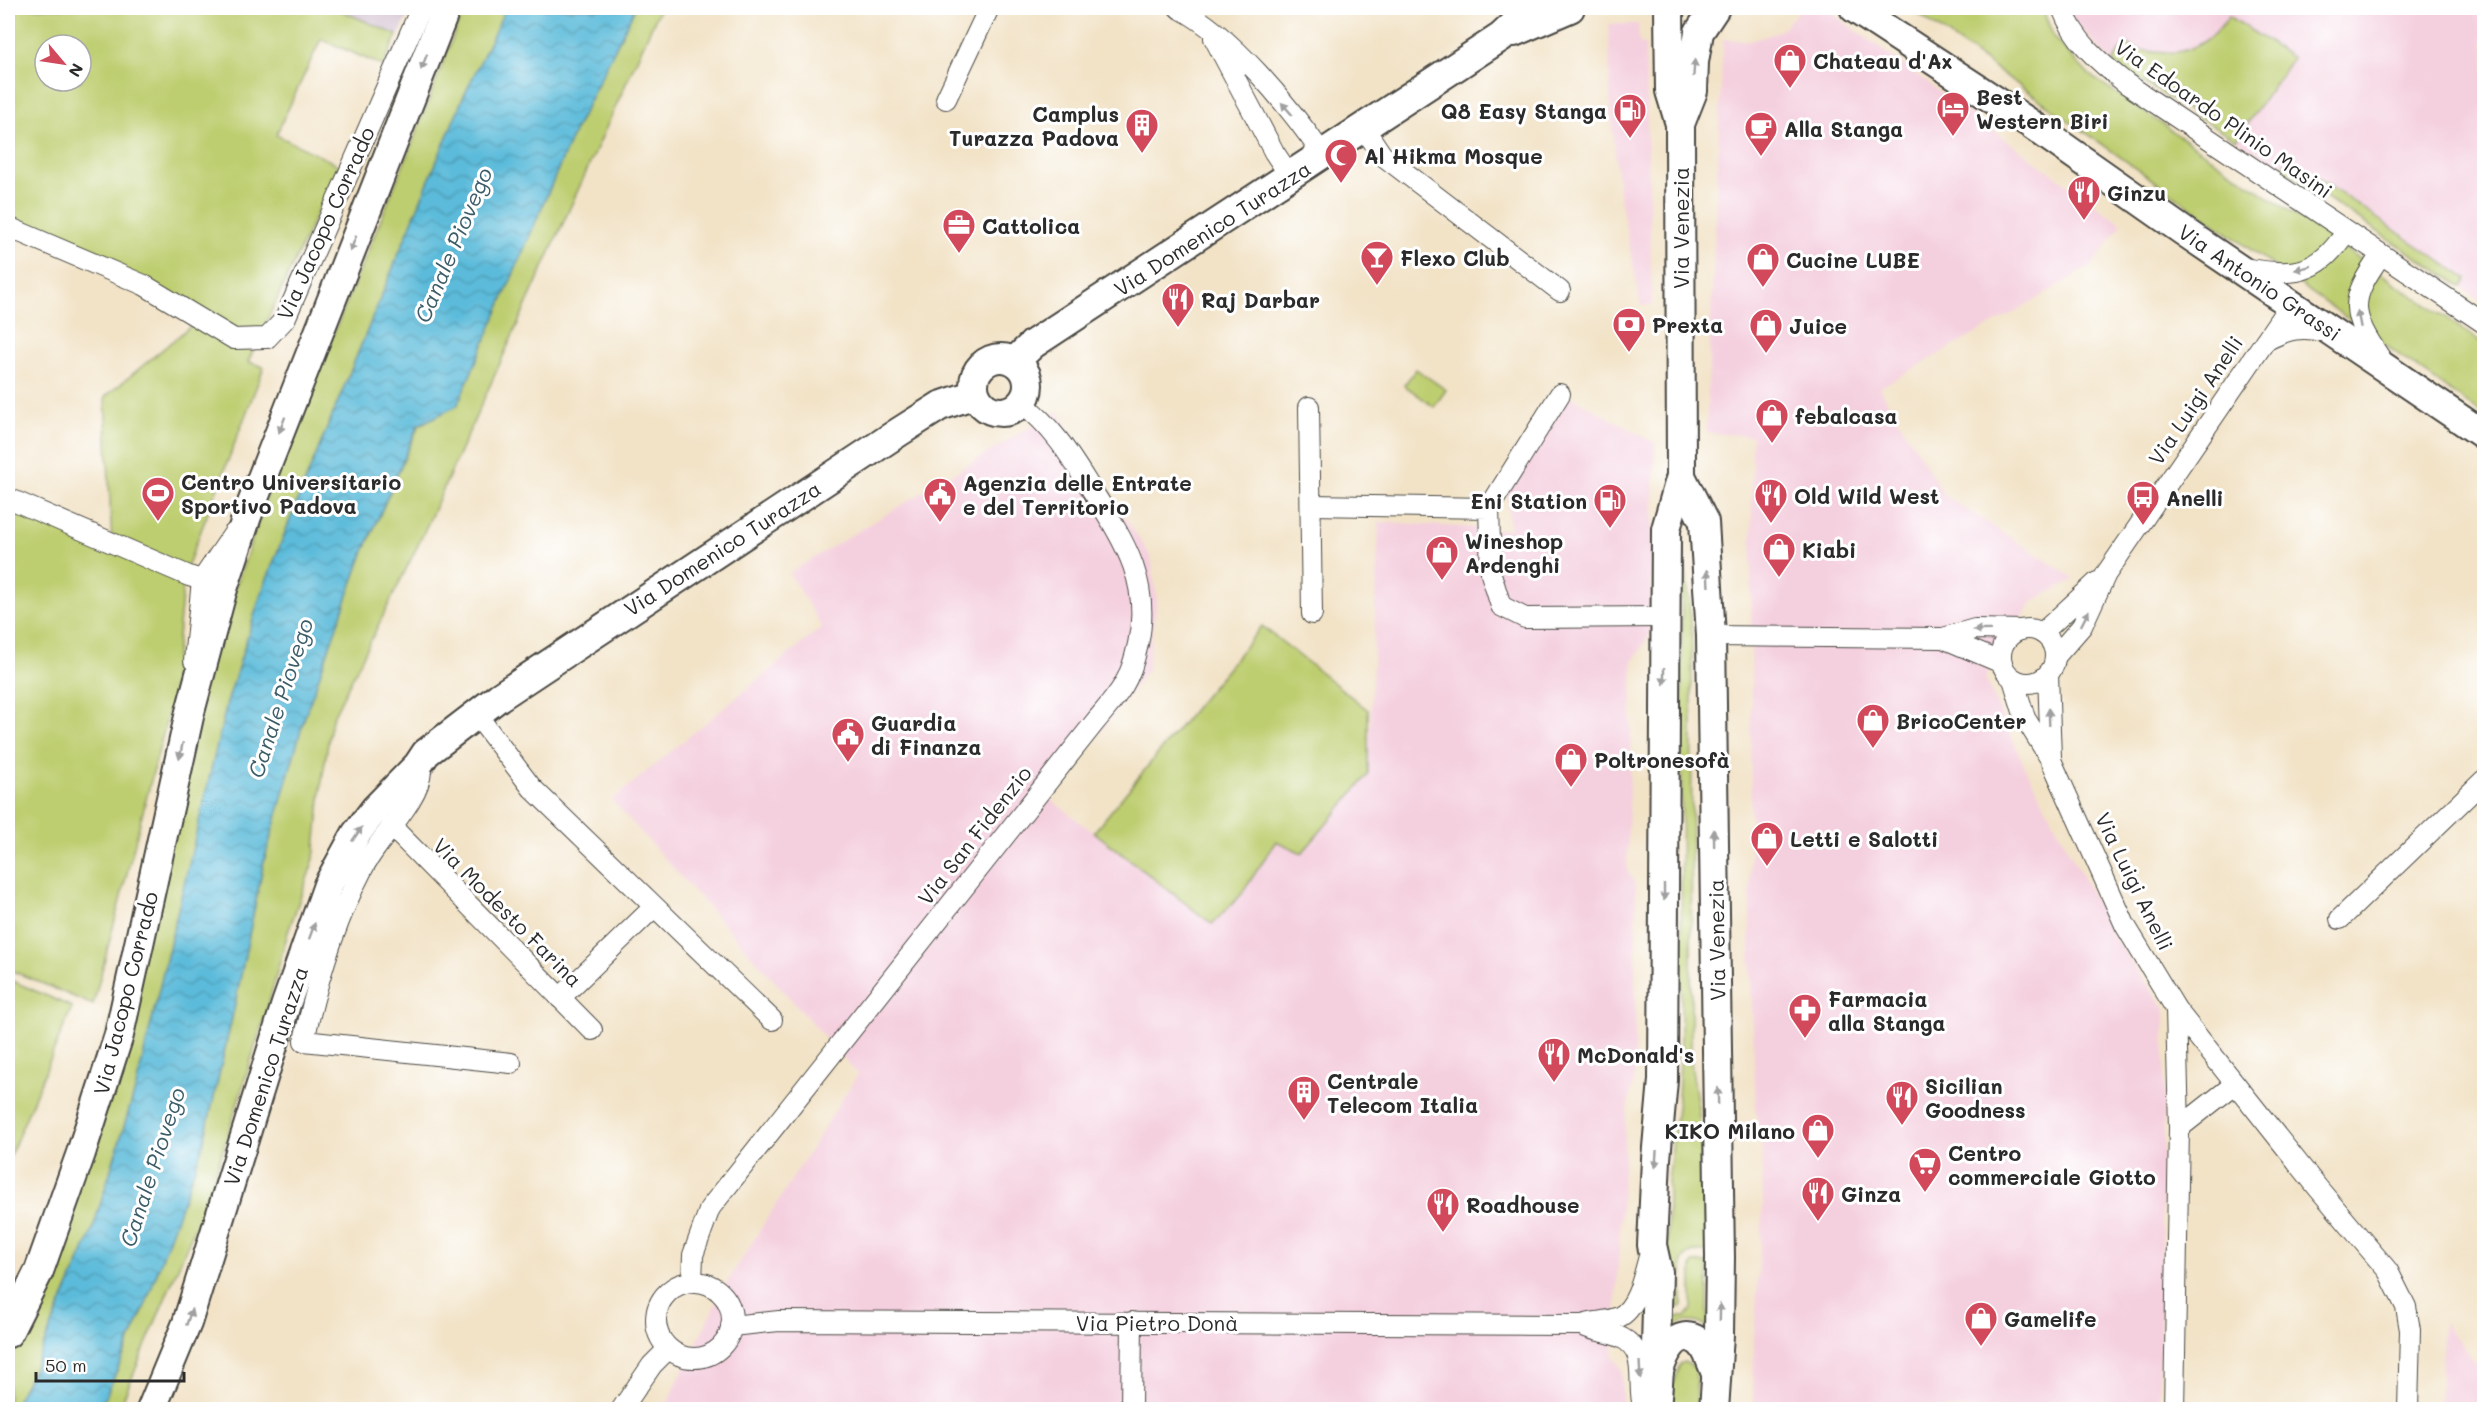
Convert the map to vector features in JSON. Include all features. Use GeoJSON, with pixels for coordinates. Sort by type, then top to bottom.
{"type":"FeatureCollection","features":[{"type":"Feature","properties":{"kind":"main road","name":"Via Jacopo Corrado"},"geometry":{"type":"LineString","coordinates":[[8,1333],[39,1271],[81,1153],[119,1035],[190,712],[222,592],[247,516],[446,8]]}},
{"type":"Feature","properties":{"kind":"main road","name":"Via Domenico Turazza"},"geometry":{"type":"LineString","coordinates":[[1501,38],[1532,8]]}},
{"type":"Feature","properties":{"kind":"main road","name":"Via Domenico Turazza"},"geometry":{"type":"LineString","coordinates":[[1015,361],[1033,344],[1501,38],[1570,8]]}},
{"type":"Feature","properties":{"kind":"main road","name":"Via Venezia"},"geometry":{"type":"LineString","coordinates":[[1656,1410],[1659,1371],[1656,1347],[1658,1272],[1652,1245],[1663,1080],[1666,529],[1681,476],[1680,124],[1670,91],[1669,8]]}},
{"type":"Feature","properties":{"kind":"main road","name":"Via Venezia"},"geometry":{"type":"LineString","coordinates":[[1680,124],[1693,91],[1694,62],[1700,32],[1715,8]]}},
{"type":"Feature","properties":{"kind":"main road","name":"Via Antonio Grassi"},"geometry":{"type":"LineString","coordinates":[[1854,8],[1884,18],[2236,267],[2484,435]]}},
{"type":"Feature","properties":{"kind":"main road"},"geometry":{"type":"LineString","coordinates":[[999,358],[1015,361],[1027,376],[1027,395],[1022,403],[1012,410],[1001,413],[990,411],[980,404],[975,394],[974,377],[983,364],[999,358]]}},
{"type":"Feature","properties":{"kind":"main road","name":"Via Domenico Turazza"},"geometry":{"type":"LineString","coordinates":[[151,1410],[188,1323],[286,1004],[328,885],[356,834],[375,809],[418,765],[426,753],[476,714],[699,563],[908,426],[940,406],[975,394]]}},
{"type":"Feature","properties":{"kind":"main road","name":"Via Venezia"},"geometry":{"type":"LineString","coordinates":[[1681,476],[1704,522],[1711,636],[1720,1257],[1719,1335],[1714,1410]]}},
{"type":"Feature","properties":{"kind":"main road"},"geometry":{"type":"LineString","coordinates":[[1659,1371],[1667,1349],[1675,1341],[1690,1339],[1698,1341],[1705,1348],[1715,1371]]}},
{"type":"Feature","properties":{"kind":"street","name":"Via Jacopo Corrado"},"geometry":{"type":"LineString","coordinates":[[8,227],[144,285],[234,339],[267,338],[285,319],[421,8]]}},
{"type":"Feature","properties":{"kind":"street"},"geometry":{"type":"LineString","coordinates":[[946,99],[989,8]]}},
{"type":"Feature","properties":{"kind":"street"},"geometry":{"type":"LineString","coordinates":[[1179,8],[1193,15],[1239,54],[1306,131],[1323,155]]}},
{"type":"Feature","properties":{"kind":"street","name":"Via Edoardo Plinio Masini"},"geometry":{"type":"LineString","coordinates":[[2062,8],[2086,49],[2118,78],[2484,323]]}},
{"type":"Feature","properties":{"kind":"street"},"geometry":{"type":"LineString","coordinates":[[1209,28],[1274,152],[1290,176]]}},
{"type":"Feature","properties":{"kind":"street"},"geometry":{"type":"LineString","coordinates":[[1364,128],[1382,154],[1560,291]]}},
{"type":"Feature","properties":{"kind":"street"},"geometry":{"type":"LineString","coordinates":[[2236,267],[2269,272],[2300,270],[2318,264],[2333,252],[2346,232]]}},
{"type":"Feature","properties":{"kind":"street"},"geometry":{"type":"LineString","coordinates":[[2381,255],[2364,280],[2359,292],[2357,313],[2362,331],[2388,369]]}},
{"type":"Feature","properties":{"kind":"street","name":"Via Luigi Anelli"},"geometry":{"type":"LineString","coordinates":[[2051,760],[2052,666],[2082,626],[2106,574],[2290,303]]}},
{"type":"Feature","properties":{"kind":"street","name":"Via Luigi Anelli"},"geometry":{"type":"LineString","coordinates":[[2263,342],[2286,330],[2310,328],[2338,335]]}},
{"type":"Feature","properties":{"kind":"street"},"geometry":{"type":"LineString","coordinates":[[1560,394],[1489,508],[1491,574],[1501,606],[1525,618],[1664,617]]}},
{"type":"Feature","properties":{"kind":"street","name":"Via San Fidenzio"},"geometry":{"type":"LineString","coordinates":[[692,1282],[693,1255],[710,1208],[1123,686],[1134,661],[1143,622],[1141,586],[1129,556],[1115,527],[1061,440],[1022,403]]}},
{"type":"Feature","properties":{"kind":"street"},"geometry":{"type":"LineString","coordinates":[[1309,407],[1312,614]]}},
{"type":"Feature","properties":{"kind":"street"},"geometry":{"type":"LineString","coordinates":[[8,498],[202,580]]}},
{"type":"Feature","properties":{"kind":"street"},"geometry":{"type":"LineString","coordinates":[[1312,506],[1489,508]]}},
{"type":"Feature","properties":{"kind":"street","name":"Via Jacopo Corrado"},"geometry":{"type":"LineString","coordinates":[[190,712],[202,580],[247,516]]}},
{"type":"Feature","properties":{"kind":"street","name":"Via Luigi Anelli"},"geometry":{"type":"LineString","coordinates":[[2042,633],[2106,574]]}},
{"type":"Feature","properties":{"kind":"street"},"geometry":{"type":"LineString","coordinates":[[1711,636],[1943,638],[1975,629],[2031,630],[2042,633],[2049,640],[2052,666],[2032,683],[2022,683],[2013,679],[2006,672],[2002,663],[2001,653],[2005,643],[2011,635],[2021,630]]}},
{"type":"Feature","properties":{"kind":"street"},"geometry":{"type":"LineString","coordinates":[[1943,638],[2002,663]]}},
{"type":"Feature","properties":{"kind":"street","name":"Via Luigi Anelli"},"geometry":{"type":"LineString","coordinates":[[2013,679],[2025,718],[2051,760],[2125,925],[2176,1009],[2388,1271],[2408,1314],[2410,1330],[2409,1410]]}},
{"type":"Feature","properties":{"kind":"street"},"geometry":{"type":"LineString","coordinates":[[476,714],[532,789],[772,1020]]}},
{"type":"Feature","properties":{"kind":"street","name":"Via Domenico Turazza"},"geometry":{"type":"LineString","coordinates":[[418,765],[421,771],[417,790],[363,866],[349,898],[313,998],[304,1041],[511,1063]]}},
{"type":"Feature","properties":{"kind":"street"},"geometry":{"type":"LineString","coordinates":[[2340,919],[2484,781]]}},
{"type":"Feature","properties":{"kind":"street","name":"Via Modesto Farina"},"geometry":{"type":"LineString","coordinates":[[391,826],[592,1030]]}},
{"type":"Feature","properties":{"kind":"street"},"geometry":{"type":"LineString","coordinates":[[560,998],[654,907]]}},
{"type":"Feature","properties":{"kind":"street"},"geometry":{"type":"LineString","coordinates":[[2174,1410],[2179,1128],[2176,1009]]}},
{"type":"Feature","properties":{"kind":"street"},"geometry":{"type":"LineString","coordinates":[[2179,1128],[2235,1084]]}},
{"type":"Feature","properties":{"kind":"street","name":"Via Pietro Donà"},"geometry":{"type":"LineString","coordinates":[[731,1326],[779,1321],[1582,1325],[1622,1316],[1631,1306],[1639,1293],[1652,1245]]}},
{"type":"Feature","properties":{"kind":"street"},"geometry":{"type":"LineString","coordinates":[[692,1282],[703,1283],[722,1295],[732,1315],[731,1326],[727,1339],[718,1349],[706,1356],[686,1357],[668,1349],[660,1339],[656,1327],[656,1314],[660,1301],[668,1291],[692,1282]]}},
{"type":"Feature","properties":{"kind":"street"},"geometry":{"type":"LineString","coordinates":[[1131,1410],[1132,1322]]}},
{"type":"Feature","properties":{"kind":"street","name":"Via Pietro Donà"},"geometry":{"type":"LineString","coordinates":[[1582,1325],[1621,1337],[1631,1344],[1639,1355],[1641,1400],[1644,1410]]}},
{"type":"Feature","properties":{"kind":"street"},"geometry":{"type":"LineString","coordinates":[[621,1410],[652,1365],[668,1349]]}},
{"type":"Feature","properties":{"kind":"shaded area"},"geometry":{"type":"Polygon","coordinates":[[[336,8],[411,8],[399,35],[336,8]]]}},
{"type":"Feature","properties":{"kind":"shaded area"},"geometry":{"type":"Polygon","coordinates":[[[1802,8],[1825,8],[2122,224],[2092,265],[2016,311],[1879,388],[1944,495],[2075,579],[2032,602],[1985,678],[2024,765],[2114,937],[2165,1009],[2159,1409],[1753,1409],[1754,1334],[1763,1205],[1761,1137],[1756,1115],[1750,955],[1752,436],[1706,433],[1723,39],[1750,41],[1780,31],[1802,8]]]}},
{"type":"Feature","properties":{"kind":"shaded area"},"geometry":{"type":"Polygon","coordinates":[[[2063,8],[2484,8],[2484,302],[2281,168],[2112,63],[2063,8]]]}},
{"type":"Feature","properties":{"kind":"shaded area"},"geometry":{"type":"Polygon","coordinates":[[[1609,24],[1638,24],[1639,43],[1645,44],[1652,305],[1641,305],[1619,193],[1610,102],[1609,24]]]}},
{"type":"Feature","properties":{"kind":"shaded area"},"geometry":{"type":"Polygon","coordinates":[[[1570,396],[1655,443],[1650,634],[1633,661],[1627,870],[1636,886],[1635,1071],[1626,1116],[1613,1357],[1622,1369],[1622,1409],[664,1409],[724,1287],[858,1074],[612,800],[822,627],[789,573],[1057,411],[1151,557],[1157,600],[1147,670],[1050,799],[1212,924],[1241,895],[1276,841],[1368,775],[1379,522],[1509,530],[1508,492],[1570,396]]]}},
{"type":"Feature","properties":{"kind":"shaded area"},"geometry":{"type":"Polygon","coordinates":[[[2443,1322],[2484,1372],[2484,1409],[2440,1409],[2443,1322]]]}},
{"type":"Feature","properties":{"kind":"green space","name":"Centro Universitario Sportivo Padova"},"geometry":{"type":"Polygon","coordinates":[[[8,8],[335,8],[397,35],[383,66],[321,39],[276,135],[339,165],[248,362],[264,367],[184,575],[172,699],[93,1005],[8,969],[8,500],[112,544],[105,397],[193,324],[96,255],[8,215],[8,8]]]}},
{"type":"Feature","properties":{"kind":"green space"},"geometry":{"type":"Polygon","coordinates":[[[464,8],[506,8],[462,100],[260,597],[227,703],[136,1087],[92,1232],[32,1372],[12,1409],[8,1410],[8,1350],[44,1274],[193,711],[267,496],[413,141],[464,8]]]}},
{"type":"Feature","properties":{"kind":"green space"},"geometry":{"type":"Polygon","coordinates":[[[635,8],[660,8],[419,543],[332,719],[322,780],[314,859],[288,932],[267,1009],[210,1191],[119,1409],[100,1410],[145,1306],[203,1145],[264,861],[304,719],[362,556],[419,425],[457,406],[574,132],[635,8]]]}},
{"type":"Feature","properties":{"kind":"green space"},"geometry":{"type":"Polygon","coordinates":[[[1910,8],[2042,8],[2054,38],[2087,73],[2484,344],[2484,415],[1910,8]]]}},
{"type":"Feature","properties":{"kind":"green space"},"geometry":{"type":"Polygon","coordinates":[[[2229,16],[2293,58],[2236,140],[2112,63],[2125,45],[2155,52],[2183,51],[2207,39],[2229,16]]]}},
{"type":"Feature","properties":{"kind":"green space"},"geometry":{"type":"Polygon","coordinates":[[[2288,158],[2467,279],[2462,287],[2281,168],[2288,158]]]}},
{"type":"Feature","properties":{"kind":"green space"},"geometry":{"type":"Polygon","coordinates":[[[1416,369],[1446,390],[1434,407],[1404,385],[1416,369]]]}},
{"type":"Feature","properties":{"kind":"green space"},"geometry":{"type":"Polygon","coordinates":[[[1682,534],[1692,630],[1691,1063],[1699,1114],[1708,1249],[1707,1252],[1690,1253],[1682,1261],[1682,1305],[1680,1307],[1667,1306],[1668,1182],[1678,1099],[1681,1044],[1682,534]]]}},
{"type":"Feature","properties":{"kind":"green space"},"geometry":{"type":"Polygon","coordinates":[[[1262,626],[1368,710],[1368,775],[1302,853],[1276,841],[1241,895],[1212,924],[1094,832],[1262,626]]]}},
{"type":"Feature","properties":{"kind":"green space"},"geometry":{"type":"Polygon","coordinates":[[[8,979],[72,1007],[8,1161],[8,979]]]}},
{"type":"Feature","properties":{"kind":"green space"},"geometry":{"type":"Polygon","coordinates":[[[1694,1263],[1708,1263],[1708,1327],[1688,1322],[1669,1328],[1670,1317],[1686,1317],[1692,1309],[1692,1266],[1694,1263]]]}},
{"type":"Feature","properties":{"kind":"green space"},"geometry":{"type":"Polygon","coordinates":[[[1684,1362],[1693,1366],[1696,1371],[1697,1409],[1669,1410],[1673,1383],[1680,1364],[1684,1362]]]}},
{"type":"Feature","properties":{"kind":"water","name":"Canale Piovego"},"geometry":{"type":"Polygon","coordinates":[[[506,8],[635,8],[574,132],[457,406],[418,425],[362,556],[304,719],[264,861],[203,1145],[145,1306],[100,1409],[12,1409],[32,1372],[92,1232],[136,1087],[227,703],[260,597],[462,100],[506,8]]]}},
{"type":"Feature","properties":{"kind":"place","name":"Chateau d'Ax"},"geometry":{"type":"Point","coordinates":[1790,89]}},
{"type":"Feature","properties":{"kind":"place","name":"Best Western Biri"},"geometry":{"type":"Point","coordinates":[1953,137]}},
{"type":"Feature","properties":{"kind":"place","name":"Q8 Easy Stanga"},"geometry":{"type":"Point","coordinates":[1630,139]}},
{"type":"Feature","properties":{"kind":"place","name":"Camplus Turazza Padova"},"geometry":{"type":"Point","coordinates":[1142,154]}},
{"type":"Feature","properties":{"kind":"place","name":"Alla Stanga"},"geometry":{"type":"Point","coordinates":[1761,157]}},
{"type":"Feature","properties":{"kind":"place","name":"Al Hikma Mosque"},"geometry":{"type":"Point","coordinates":[1341,184]}},
{"type":"Feature","properties":{"kind":"place","name":"Ginzu"},"geometry":{"type":"Point","coordinates":[2084,221]}},
{"type":"Feature","properties":{"kind":"place","name":"Cattolica"},"geometry":{"type":"Point","coordinates":[959,254]}},
{"type":"Feature","properties":{"kind":"place","name":"Flexo Club"},"geometry":{"type":"Point","coordinates":[1377,286]}},
{"type":"Feature","properties":{"kind":"place","name":"Cucine LUBE"},"geometry":{"type":"Point","coordinates":[1763,288]}},
{"type":"Feature","properties":{"kind":"place","name":"Raj Darbar"},"geometry":{"type":"Point","coordinates":[1178,328]}},
{"type":"Feature","properties":{"kind":"place","name":"Prexta"},"geometry":{"type":"Point","coordinates":[1629,353]}},
{"type":"Feature","properties":{"kind":"place","name":"Juice"},"geometry":{"type":"Point","coordinates":[1766,354]}},
{"type":"Feature","properties":{"kind":"place","name":"febalcasa"},"geometry":{"type":"Point","coordinates":[1772,444]}},
{"type":"Feature","properties":{"kind":"place","name":"Centro Universitario Sportivo Padova"},"geometry":{"type":"Point","coordinates":[158,522]}},
{"type":"Feature","properties":{"kind":"place","name":"Agenzia delle Entrate e del Territorio"},"geometry":{"type":"Point","coordinates":[940,523]}},
{"type":"Feature","properties":{"kind":"place","name":"Old Wild West"},"geometry":{"type":"Point","coordinates":[1771,524]}},
{"type":"Feature","properties":{"kind":"place","name":"Anelli"},"geometry":{"type":"Point","coordinates":[2143,526]}},
{"type":"Feature","properties":{"kind":"place","name":"Eni Station"},"geometry":{"type":"Point","coordinates":[1610,529]}},
{"type":"Feature","properties":{"kind":"place","name":"Kiabi"},"geometry":{"type":"Point","coordinates":[1779,578]}},
{"type":"Feature","properties":{"kind":"place","name":"Wineshop Ardenghi"},"geometry":{"type":"Point","coordinates":[1442,581]}},
{"type":"Feature","properties":{"kind":"place","name":"BricoCenter"},"geometry":{"type":"Point","coordinates":[1873,749]}},
{"type":"Feature","properties":{"kind":"place","name":"Guardia di Finanza"},"geometry":{"type":"Point","coordinates":[848,763]}},
{"type":"Feature","properties":{"kind":"place","name":"Poltronesofà"},"geometry":{"type":"Point","coordinates":[1571,788]}},
{"type":"Feature","properties":{"kind":"place","name":"Letti e Salotti"},"geometry":{"type":"Point","coordinates":[1767,867]}},
{"type":"Feature","properties":{"kind":"place","name":"Farmacia alla Stanga"},"geometry":{"type":"Point","coordinates":[1805,1039]}},
{"type":"Feature","properties":{"kind":"place","name":"McDonald's"},"geometry":{"type":"Point","coordinates":[1554,1083]}},
{"type":"Feature","properties":{"kind":"place","name":"Centrale Telecom Italia"},"geometry":{"type":"Point","coordinates":[1304,1121]}},
{"type":"Feature","properties":{"kind":"place","name":"Sicilian Goodness"},"geometry":{"type":"Point","coordinates":[1902,1126]}},
{"type":"Feature","properties":{"kind":"place","name":"KIKO Milano"},"geometry":{"type":"Point","coordinates":[1818,1159]}},
{"type":"Feature","properties":{"kind":"place","name":"Centro commerciale Giotto"},"geometry":{"type":"Point","coordinates":[1925,1193]}},
{"type":"Feature","properties":{"kind":"place","name":"Ginza"},"geometry":{"type":"Point","coordinates":[1818,1222]}},
{"type":"Feature","properties":{"kind":"place","name":"Roadhouse"},"geometry":{"type":"Point","coordinates":[1443,1233]}},
{"type":"Feature","properties":{"kind":"place","name":"Gamelife"},"geometry":{"type":"Point","coordinates":[1981,1347]}}]}
